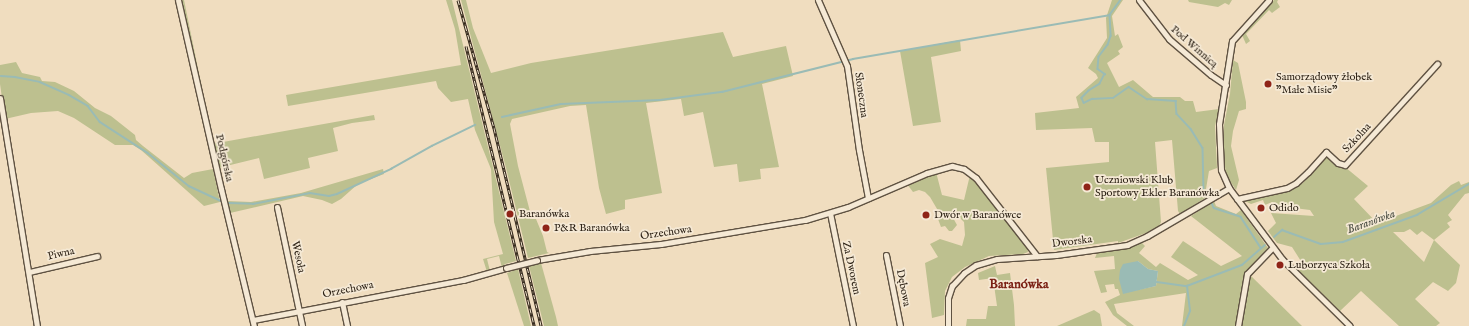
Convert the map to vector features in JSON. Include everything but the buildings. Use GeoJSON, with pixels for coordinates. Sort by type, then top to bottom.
{"type":"FeatureCollection","features":[{"type":"Feature","properties":{"kind":"street","name":"Podgórska"},"geometry":{"type":"LineString","coordinates":[[178,0],[254,326]]}},
{"type":"Feature","properties":{"kind":"street","name":"Słoneczna"},"geometry":{"type":"LineString","coordinates":[[818,0],[846,64],[868,198]]}},
{"type":"Feature","properties":{"kind":"street","name":"Pod Winnicą"},"geometry":{"type":"LineString","coordinates":[[1139,0],[1168,39],[1211,75],[1226,85]]}},
{"type":"Feature","properties":{"kind":"street"},"geometry":{"type":"LineString","coordinates":[[1269,0],[1232,41],[1220,124],[1219,160],[1222,175],[1237,199],[1289,267],[1350,326]]}},
{"type":"Feature","properties":{"kind":"street","name":"Szkolna"},"geometry":{"type":"LineString","coordinates":[[1237,199],[1276,191],[1291,186],[1308,172],[1326,152],[1338,163],[1345,164],[1437,64]]}},
{"type":"Feature","properties":{"kind":"street"},"geometry":{"type":"LineString","coordinates":[[0,98],[37,326]]}},
{"type":"Feature","properties":{"kind":"street","name":"Orzechowa"},"geometry":{"type":"LineString","coordinates":[[253,320],[463,280],[537,260],[577,253],[661,244],[772,226],[830,213],[938,169],[952,166],[964,169],[976,178],[1037,256]]}},
{"type":"Feature","properties":{"kind":"street","name":"Dworska"},"geometry":{"type":"LineString","coordinates":[[948,326],[948,298],[952,286],[964,273],[976,265],[998,259],[1111,248],[1136,242],[1229,188]]}},
{"type":"Feature","properties":{"kind":"street","name":"Wesoła"},"geometry":{"type":"LineString","coordinates":[[277,207],[300,310],[302,326]]}},
{"type":"Feature","properties":{"kind":"street","name":"Za Dworem"},"geometry":{"type":"LineString","coordinates":[[830,213],[853,326]]}},
{"type":"Feature","properties":{"kind":"street"},"geometry":{"type":"LineString","coordinates":[[1238,326],[1247,274],[1273,247]]}},
{"type":"Feature","properties":{"kind":"street","name":"Dębowa"},"geometry":{"type":"LineString","coordinates":[[886,255],[900,326]]}},
{"type":"Feature","properties":{"kind":"street","name":"Piwna"},"geometry":{"type":"LineString","coordinates":[[29,272],[97,256]]}},
{"type":"Feature","properties":{"kind":"street"},"geometry":{"type":"LineString","coordinates":[[342,302],[347,326]]}},
{"type":"Feature","properties":{"kind":"green space"},"geometry":{"type":"Polygon","coordinates":[[[180,0],[184,0],[203,93],[204,109],[180,0]]]}},
{"type":"Feature","properties":{"kind":"green space"},"geometry":{"type":"Polygon","coordinates":[[[446,0],[452,0],[516,261],[505,264],[502,268],[499,256],[487,259],[490,271],[487,272],[483,259],[503,254],[494,222],[491,169],[475,130],[468,99],[451,102],[438,88],[436,81],[288,106],[286,95],[461,65],[455,29],[446,0]]]}},
{"type":"Feature","properties":{"kind":"green space"},"geometry":{"type":"Polygon","coordinates":[[[461,0],[466,0],[473,28],[491,73],[531,63],[723,32],[733,57],[786,46],[793,76],[762,84],[779,167],[760,169],[761,179],[739,182],[737,164],[714,167],[703,112],[684,116],[681,99],[646,103],[662,193],[625,200],[625,209],[606,214],[599,188],[586,105],[570,106],[512,119],[510,124],[518,166],[532,219],[536,219],[543,236],[547,252],[549,253],[528,258],[506,168],[461,0]]]}},
{"type":"Feature","properties":{"kind":"green space"},"geometry":{"type":"Polygon","coordinates":[[[1112,0],[1123,0],[1112,16],[1115,36],[1118,34],[1123,47],[1118,51],[1120,54],[1107,63],[1119,87],[1133,80],[1153,97],[1180,97],[1185,101],[1193,101],[1196,112],[1219,109],[1215,126],[1217,168],[1209,171],[1206,189],[1210,195],[1180,214],[1178,211],[1172,140],[1155,142],[1161,222],[1159,226],[1146,233],[1118,243],[1118,241],[1054,250],[1046,168],[1109,162],[1109,142],[1095,142],[1092,128],[1036,130],[1035,113],[1079,108],[1076,97],[1098,78],[1096,74],[1088,68],[1107,38],[1106,18],[1112,0]]]}},
{"type":"Feature","properties":{"kind":"green space"},"geometry":{"type":"Polygon","coordinates":[[[1188,0],[1232,0],[1229,5],[1225,3],[1218,7],[1189,2],[1188,0]]]}},
{"type":"Feature","properties":{"kind":"green space"},"geometry":{"type":"Polygon","coordinates":[[[1274,0],[1278,0],[1277,2],[1280,7],[1272,13],[1269,10],[1246,34],[1250,41],[1246,44],[1242,35],[1245,29],[1274,0]]]}},
{"type":"Feature","properties":{"kind":"green space"},"geometry":{"type":"Polygon","coordinates":[[[960,40],[961,51],[931,57],[941,122],[913,126],[900,51],[960,40]]]}},
{"type":"Feature","properties":{"kind":"green space"},"geometry":{"type":"Polygon","coordinates":[[[1233,60],[1238,63],[1246,102],[1246,109],[1239,111],[1233,131],[1231,146],[1239,180],[1236,190],[1226,175],[1223,151],[1224,125],[1230,94],[1233,60]]]}},
{"type":"Feature","properties":{"kind":"green space"},"geometry":{"type":"Polygon","coordinates":[[[16,62],[22,73],[40,77],[42,81],[55,82],[74,91],[95,108],[111,116],[135,135],[136,140],[143,146],[184,178],[192,173],[213,169],[220,202],[204,206],[141,150],[133,145],[115,145],[74,118],[58,111],[31,113],[5,119],[0,84],[0,65],[16,62]]]}},
{"type":"Feature","properties":{"kind":"green space"},"geometry":{"type":"Polygon","coordinates":[[[374,115],[375,120],[352,123],[333,128],[338,151],[308,158],[310,168],[264,179],[259,158],[218,168],[212,144],[374,115]]]}},
{"type":"Feature","properties":{"kind":"green space"},"geometry":{"type":"Polygon","coordinates":[[[1326,157],[1341,168],[1345,167],[1368,186],[1354,199],[1377,223],[1431,203],[1451,185],[1459,181],[1461,185],[1469,182],[1469,193],[1465,194],[1448,215],[1452,220],[1447,223],[1450,227],[1434,240],[1460,265],[1456,283],[1448,291],[1433,282],[1415,299],[1440,323],[1436,326],[1399,326],[1361,291],[1340,311],[1299,271],[1304,266],[1292,247],[1277,243],[1268,231],[1276,223],[1271,213],[1314,216],[1310,210],[1278,206],[1272,202],[1265,205],[1263,200],[1251,204],[1245,201],[1282,193],[1303,183],[1326,157]],[[1410,229],[1404,232],[1393,232],[1424,262],[1434,240],[1422,231],[1417,235],[1410,229]]]}},
{"type":"Feature","properties":{"kind":"green space"},"geometry":{"type":"Polygon","coordinates":[[[383,169],[384,174],[358,184],[341,199],[332,204],[303,196],[230,213],[227,201],[251,202],[301,193],[383,169]]]}},
{"type":"Feature","properties":{"kind":"green space"},"geometry":{"type":"Polygon","coordinates":[[[936,172],[942,195],[964,200],[970,175],[1027,247],[1028,252],[1023,254],[989,256],[965,267],[952,277],[945,291],[944,315],[932,318],[925,263],[938,257],[930,244],[940,239],[962,246],[965,235],[964,222],[958,216],[952,216],[957,225],[952,231],[949,231],[945,226],[941,227],[938,219],[940,214],[930,197],[925,192],[919,190],[913,192],[907,184],[936,172]]]}},
{"type":"Feature","properties":{"kind":"green space"},"geometry":{"type":"Polygon","coordinates":[[[1214,201],[1216,206],[1236,214],[1241,210],[1268,248],[1245,273],[1237,326],[1182,326],[1186,293],[1114,304],[1117,313],[1134,326],[1127,326],[1113,315],[1105,302],[1120,295],[1118,289],[1115,289],[1114,284],[1105,285],[1107,292],[1101,293],[1094,271],[1115,269],[1114,256],[1095,258],[1097,253],[1120,250],[1142,243],[1145,246],[1139,253],[1156,267],[1160,263],[1188,280],[1198,275],[1171,257],[1183,241],[1221,266],[1242,256],[1191,216],[1214,201]],[[1138,261],[1123,293],[1156,286],[1158,271],[1148,269],[1138,261]]]}},
{"type":"Feature","properties":{"kind":"green space"},"geometry":{"type":"Polygon","coordinates":[[[541,263],[558,326],[544,326],[529,266],[541,263]]]}},
{"type":"Feature","properties":{"kind":"green space"},"geometry":{"type":"Polygon","coordinates":[[[995,266],[997,275],[1010,273],[1015,326],[966,326],[967,319],[986,319],[988,306],[997,306],[993,278],[979,280],[978,273],[995,266]]]}},
{"type":"Feature","properties":{"kind":"green space"},"geometry":{"type":"Polygon","coordinates":[[[518,269],[531,326],[524,326],[507,273],[518,269]]]}},
{"type":"Feature","properties":{"kind":"green space"},"geometry":{"type":"Polygon","coordinates":[[[1250,275],[1302,326],[1240,326],[1250,275]]]}},
{"type":"Feature","properties":{"kind":"green space"},"geometry":{"type":"Polygon","coordinates":[[[1094,310],[1100,314],[1102,326],[1057,326],[1094,310]]]}},
{"type":"Feature","properties":{"kind":"water"},"geometry":{"type":"Polygon","coordinates":[[[1138,261],[1148,269],[1158,271],[1156,286],[1123,294],[1119,279],[1120,270],[1123,264],[1138,261]]]}},
{"type":"Feature","properties":{"kind":"waterway"},"geometry":{"type":"LineString","coordinates":[[1121,0],[1110,15],[1111,36],[1108,45],[1099,57],[1098,69],[1105,74],[1100,84],[1089,91],[1082,98],[1084,103],[1092,99],[1113,98],[1129,87],[1147,99],[1176,101],[1177,114],[1191,129],[1203,148],[1204,193],[1208,197]]}},
{"type":"Feature","properties":{"kind":"waterway"},"geometry":{"type":"LineString","coordinates":[[502,117],[561,104],[660,100],[722,92],[853,59],[1110,15]]}},
{"type":"Feature","properties":{"kind":"waterway"},"geometry":{"type":"LineString","coordinates":[[1,76],[40,82],[69,95],[88,106],[100,122],[148,153],[189,186],[221,201]]}},
{"type":"Feature","properties":{"kind":"waterway"},"geometry":{"type":"LineString","coordinates":[[229,203],[253,204],[310,193],[329,196],[337,194],[391,169],[432,146],[475,125]]}},
{"type":"Feature","properties":{"kind":"waterway","name":"Baranówka"},"geometry":{"type":"LineString","coordinates":[[1274,237],[1282,230],[1321,244],[1343,242],[1417,215],[1469,184]]}},
{"type":"Feature","properties":{"kind":"waterway"},"geometry":{"type":"LineString","coordinates":[[1212,203],[1214,208],[1241,217],[1261,248]]}},
{"type":"Feature","properties":{"kind":"waterway","name":"Baranówka"},"geometry":{"type":"LineString","coordinates":[[1184,326],[1190,311],[1187,286],[1242,265],[1265,245]]}},
{"type":"Feature","properties":{"kind":"waterway"},"geometry":{"type":"LineString","coordinates":[[1157,282],[1187,286]]}},
{"type":"Feature","properties":{"kind":"railway"},"geometry":{"type":"LineString","coordinates":[[458,0],[494,128],[541,326]]}},
{"type":"Feature","properties":{"kind":"railway"},"geometry":{"type":"LineString","coordinates":[[466,46],[534,326]]}},
{"type":"Feature","properties":{"kind":"place","name":"Samorządowy żłobek \"Małe Misie\""},"geometry":{"type":"Point","coordinates":[1268,84]}},
{"type":"Feature","properties":{"kind":"place","name":"Uczniowski Klub Sportowy Ekler Baranówka"},"geometry":{"type":"Point","coordinates":[1087,187]}},
{"type":"Feature","properties":{"kind":"place","name":"Odido"},"geometry":{"type":"Point","coordinates":[1261,208]}},
{"type":"Feature","properties":{"kind":"place","name":"Baranówka"},"geometry":{"type":"Point","coordinates":[510,214]}},
{"type":"Feature","properties":{"kind":"place","name":"Dwór w Baranówce"},"geometry":{"type":"Point","coordinates":[926,215]}},
{"type":"Feature","properties":{"kind":"place","name":"P&R Baranówka"},"geometry":{"type":"Point","coordinates":[546,228]}},
{"type":"Feature","properties":{"kind":"place","name":"Luborzyca Szkoła"},"geometry":{"type":"Point","coordinates":[1280,265]}},
{"type":"Feature","properties":{"kind":"district","name":"Baranówka"},"geometry":{"type":"Point","coordinates":[1019,285]}}]}
